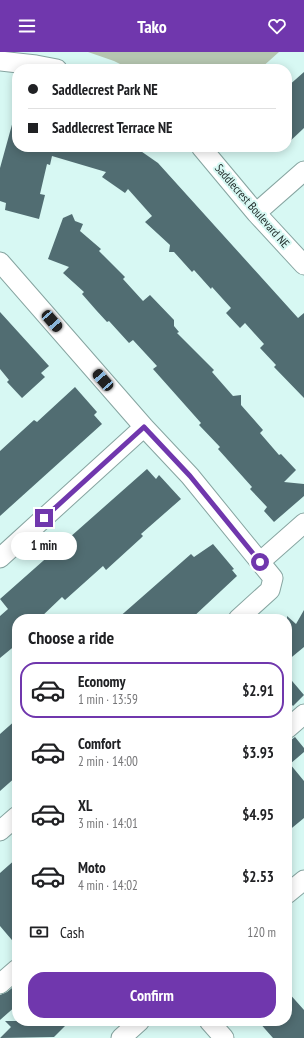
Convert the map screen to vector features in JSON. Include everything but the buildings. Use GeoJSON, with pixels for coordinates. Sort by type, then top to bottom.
{"type":"FeatureCollection","features":[{"type":"Feature","properties":{"kind":"street"},"geometry":{"type":"LineString","coordinates":[[0,61],[27,64]]}},
{"type":"Feature","properties":{"kind":"street","name":"Saddlecrest Boulevard NE"},"geometry":{"type":"LineString","coordinates":[[205,152],[256,213],[304,265]]}},
{"type":"Feature","properties":{"kind":"street"},"geometry":{"type":"LineString","coordinates":[[256,213],[304,171]]}},
{"type":"Feature","properties":{"kind":"street"},"geometry":{"type":"LineString","coordinates":[[0,262],[144,427],[190,476],[273,578],[270,590],[244,614]]}},
{"type":"Feature","properties":{"kind":"street"},"geometry":{"type":"LineString","coordinates":[[0,558],[144,427]]}},
{"type":"Feature","properties":{"kind":"street"},"geometry":{"type":"LineString","coordinates":[[260,562],[304,523]]}},
{"type":"Feature","properties":{"kind":"street"},"geometry":{"type":"LineString","coordinates":[[292,725],[304,714]]}},
{"type":"Feature","properties":{"kind":"street"},"geometry":{"type":"LineString","coordinates":[[0,831],[12,820]]}},
{"type":"Feature","properties":{"kind":"street"},"geometry":{"type":"LineString","coordinates":[[292,890],[304,880]]}},
{"type":"Feature","properties":{"kind":"street"},"geometry":{"type":"LineString","coordinates":[[0,984],[12,973]]}},
{"type":"Feature","properties":{"kind":"street"},"geometry":{"type":"LineString","coordinates":[[121,1038],[134,1026]]}},
{"type":"Feature","properties":{"kind":"street"},"geometry":{"type":"LineString","coordinates":[[213,1026],[224,1038]]}},
{"type":"Feature","properties":{"kind":"green space"},"geometry":{"type":"Polygon","coordinates":[[[88,52],[279,52],[266,64],[120,64],[88,52]]]}},
{"type":"Feature","properties":{"kind":"route"},"geometry":{"type":"LineString","coordinates":[[44,518],[144,427],[190,476],[260,562]]}}]}
